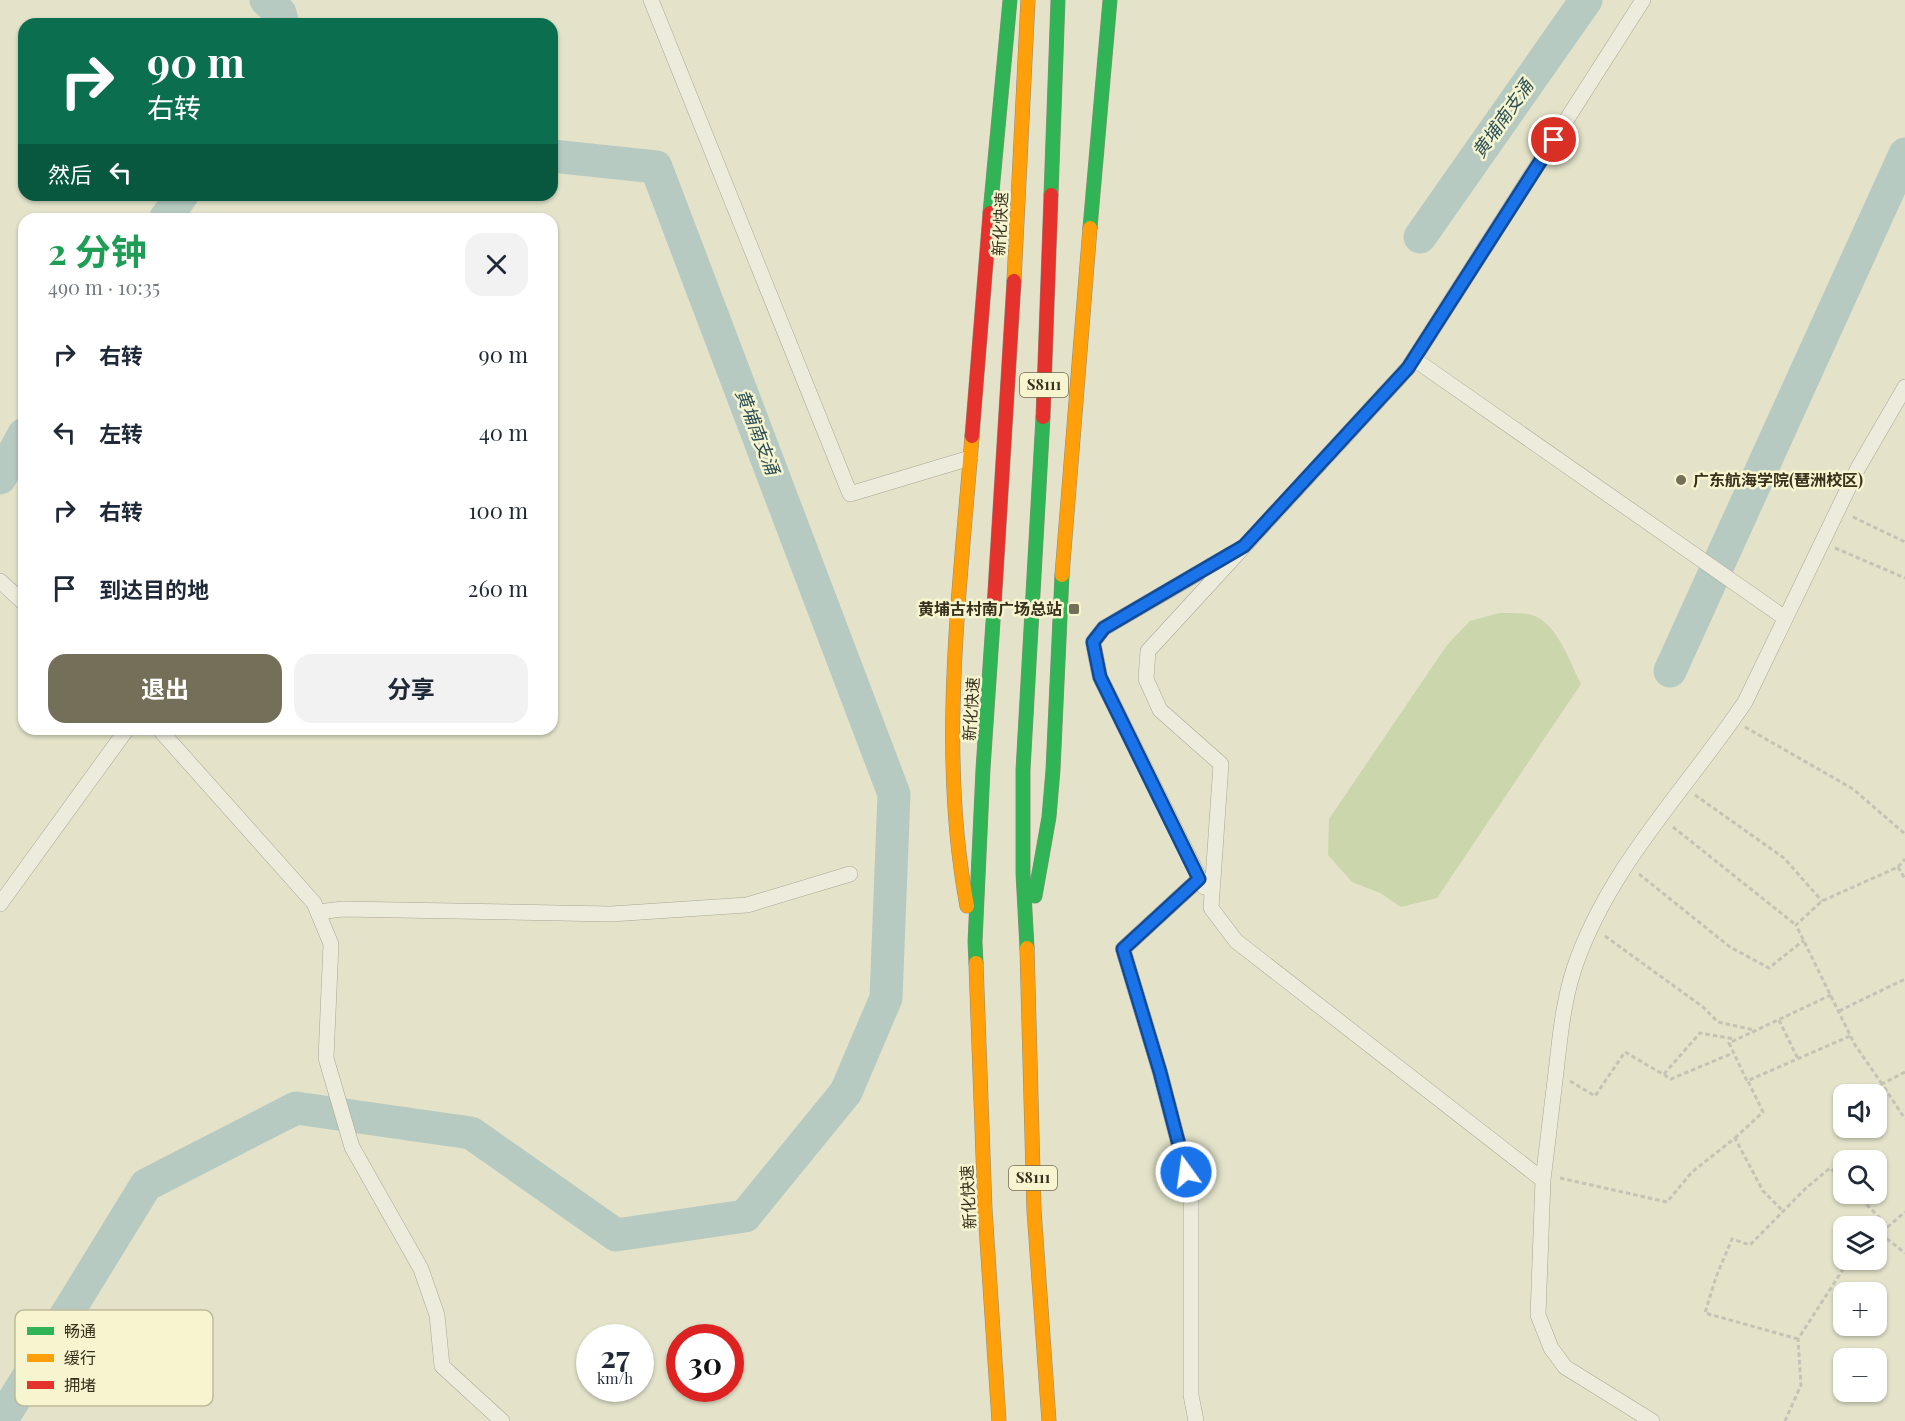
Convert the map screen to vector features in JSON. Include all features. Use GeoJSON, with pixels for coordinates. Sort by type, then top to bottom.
{"type":"FeatureCollection","features":[{"type":"Feature","properties":{"kind":"highway"},"geometry":{"type":"LineString","coordinates":[[975,942],[959,869],[956,843],[952,753],[954,667],[1010,0]]}},
{"type":"Feature","properties":{"kind":"highway","name":"新化快速"},"geometry":{"type":"LineString","coordinates":[[999,1421],[985,1210],[975,942],[983,769],[1007,410],[1028,0]]}},
{"type":"Feature","properties":{"kind":"highway","name":"S8111"},"geometry":{"type":"LineString","coordinates":[[1049,1421],[1034,1210],[1027,935],[1023,873],[1023,770],[1043,411],[1058,0]]}},
{"type":"Feature","properties":{"kind":"highway"},"geometry":{"type":"LineString","coordinates":[[1027,935],[1049,817],[1063,557],[1095,147],[1110,0]]}},
{"type":"Feature","properties":{"kind":"street"},"geometry":{"type":"LineString","coordinates":[[651,0],[850,494],[970,458]]}},
{"type":"Feature","properties":{"kind":"street"},"geometry":{"type":"LineString","coordinates":[[1543,1177],[1236,941],[1210,908],[1221,764],[1160,710],[1146,679],[1148,651],[1408,368],[1643,0]]}},
{"type":"Feature","properties":{"kind":"street"},"geometry":{"type":"LineString","coordinates":[[1414,359],[1785,618]]}},
{"type":"Feature","properties":{"kind":"street"},"geometry":{"type":"LineString","coordinates":[[1652,1421],[1565,1367],[1551,1348],[1538,1315],[1543,1177],[1563,1010],[1574,969],[1598,911],[1637,847],[1745,702],[1858,468],[1905,387]]}},
{"type":"Feature","properties":{"kind":"street"},"geometry":{"type":"LineString","coordinates":[[1211,899],[1100,677],[1093,642],[1104,628],[1244,546]]}},
{"type":"Feature","properties":{"kind":"street"},"geometry":{"type":"LineString","coordinates":[[0,580],[18,597]]}},
{"type":"Feature","properties":{"kind":"street"},"geometry":{"type":"LineString","coordinates":[[0,904],[123,735]]}},
{"type":"Feature","properties":{"kind":"street"},"geometry":{"type":"LineString","coordinates":[[164,735],[314,903],[331,944],[326,1058],[352,1147],[421,1269],[437,1315],[442,1366],[502,1421]]}},
{"type":"Feature","properties":{"kind":"street"},"geometry":{"type":"LineString","coordinates":[[318,912],[343,909],[611,914],[747,905],[850,874]]}},
{"type":"Feature","properties":{"kind":"street"},"geometry":{"type":"LineString","coordinates":[[1196,1421],[1191,1395],[1191,1192],[1160,1072],[1123,949],[1199,879]]}},
{"type":"Feature","properties":{"kind":"path"},"geometry":{"type":"LineString","coordinates":[[1838,509],[1905,542]]}},
{"type":"Feature","properties":{"kind":"path"},"geometry":{"type":"LineString","coordinates":[[1821,542],[1905,578]]}},
{"type":"Feature","properties":{"kind":"path"},"geometry":{"type":"LineString","coordinates":[[1733,720],[1853,789],[1905,834]]}},
{"type":"Feature","properties":{"kind":"path"},"geometry":{"type":"LineString","coordinates":[[1683,787],[1784,858],[1822,902]]}},
{"type":"Feature","properties":{"kind":"path"},"geometry":{"type":"LineString","coordinates":[[1660,817],[1796,925],[1850,1036],[1882,1084],[1905,1072]]}},
{"type":"Feature","properties":{"kind":"path"},"geometry":{"type":"LineString","coordinates":[[1796,925],[1822,902],[1898,867],[1905,859]]}},
{"type":"Feature","properties":{"kind":"path"},"geometry":{"type":"LineString","coordinates":[[1627,864],[1730,947],[1769,968],[1804,940]]}},
{"type":"Feature","properties":{"kind":"path"},"geometry":{"type":"LineString","coordinates":[[1898,867],[1905,879]]}},
{"type":"Feature","properties":{"kind":"path"},"geometry":{"type":"LineString","coordinates":[[1592,926],[1703,1007],[1718,1022],[1756,1030]]}},
{"type":"Feature","properties":{"kind":"path"},"geometry":{"type":"LineString","coordinates":[[1839,1012],[1905,979]]}},
{"type":"Feature","properties":{"kind":"path"},"geometry":{"type":"LineString","coordinates":[[1543,1177],[1667,1202],[1692,1172],[1763,1112],[1729,1043],[1831,995]]}},
{"type":"Feature","properties":{"kind":"path"},"geometry":{"type":"LineString","coordinates":[[1779,1020],[1798,1059]]}},
{"type":"Feature","properties":{"kind":"path"},"geometry":{"type":"LineString","coordinates":[[1663,1075],[1700,1033],[1736,1040]]}},
{"type":"Feature","properties":{"kind":"path"},"geometry":{"type":"LineString","coordinates":[[1747,1081],[1850,1036]]}},
{"type":"Feature","properties":{"kind":"path"},"geometry":{"type":"LineString","coordinates":[[1556,1072],[1595,1096],[1625,1052],[1671,1079],[1733,1053]]}},
{"type":"Feature","properties":{"kind":"path"},"geometry":{"type":"LineString","coordinates":[[1887,1092],[1905,1119]]}},
{"type":"Feature","properties":{"kind":"path"},"geometry":{"type":"LineString","coordinates":[[1735,1138],[1763,1191],[1783,1211]]}},
{"type":"Feature","properties":{"kind":"path"},"geometry":{"type":"LineString","coordinates":[[1798,1338],[1705,1313],[1716,1277],[1732,1239],[1750,1245],[1805,1189],[1830,1168],[1833,1171]]}},
{"type":"Feature","properties":{"kind":"path"},"geometry":{"type":"LineString","coordinates":[[1866,1204],[1889,1227],[1905,1212]]}},
{"type":"Feature","properties":{"kind":"path"},"geometry":{"type":"LineString","coordinates":[[1887,1239],[1905,1253]]}},
{"type":"Feature","properties":{"kind":"path"},"geometry":{"type":"LineString","coordinates":[[1785,1421],[1801,1385],[1798,1338],[1842,1270]]}},
{"type":"Feature","properties":{"kind":"green space"},"geometry":{"type":"Polygon","coordinates":[[[1499,613],[1529,614],[1545,622],[1558,637],[1581,684],[1437,898],[1401,907],[1380,893],[1352,882],[1328,855],[1329,819],[1447,645],[1470,621],[1499,613]]]}},
{"type":"Feature","properties":{"kind":"waterway"},"geometry":{"type":"LineString","coordinates":[[266,0],[280,13],[281,18]]}},
{"type":"Feature","properties":{"kind":"waterway","name":"黄埔南支涌"},"geometry":{"type":"LineString","coordinates":[[1420,237],[1586,0]]}},
{"type":"Feature","properties":{"kind":"waterway"},"geometry":{"type":"LineString","coordinates":[[1670,671],[1905,154]]}},
{"type":"Feature","properties":{"kind":"waterway"},"geometry":{"type":"LineString","coordinates":[[69,1310],[146,1185],[296,1108],[471,1133],[616,1235],[745,1216],[846,1092],[886,998],[894,794],[656,167],[558,157]]}},
{"type":"Feature","properties":{"kind":"waterway"},"geometry":{"type":"LineString","coordinates":[[169,213],[178,201]]}},
{"type":"Feature","properties":{"kind":"waterway"},"geometry":{"type":"LineString","coordinates":[[0,478],[18,445]]}},
{"type":"Feature","properties":{"kind":"waterway"},"geometry":{"type":"LineString","coordinates":[[1,1421],[15,1398]]}},
{"type":"Feature","properties":{"kind":"traffic: fast"},"geometry":{"type":"LineString","coordinates":[[990,213],[1010,0]]}},
{"type":"Feature","properties":{"kind":"traffic: fast"},"geometry":{"type":"LineString","coordinates":[[1051,195],[1058,0]]}},
{"type":"Feature","properties":{"kind":"traffic: fast"},"geometry":{"type":"LineString","coordinates":[[1090,228],[1110,0]]}},
{"type":"Feature","properties":{"kind":"traffic: fast"},"geometry":{"type":"LineString","coordinates":[[1027,948],[1023,873],[1023,770],[1043,417]]}},
{"type":"Feature","properties":{"kind":"traffic: fast"},"geometry":{"type":"LineString","coordinates":[[1035,896],[1049,817],[1053,770],[1062,575]]}},
{"type":"Feature","properties":{"kind":"traffic: fast"},"geometry":{"type":"LineString","coordinates":[[976,963],[983,769],[994,607]]}},
{"type":"Feature","properties":{"kind":"traffic: slow"},"geometry":{"type":"LineString","coordinates":[[1014,281],[1028,0]]}},
{"type":"Feature","properties":{"kind":"traffic: slow"},"geometry":{"type":"LineString","coordinates":[[1062,575],[1090,228]]}},
{"type":"Feature","properties":{"kind":"traffic: slow"},"geometry":{"type":"LineString","coordinates":[[967,906],[958,848],[953,730],[957,612],[972,436]]}},
{"type":"Feature","properties":{"kind":"traffic: slow"},"geometry":{"type":"LineString","coordinates":[[1027,948],[1034,1210],[1049,1421]]}},
{"type":"Feature","properties":{"kind":"traffic: slow"},"geometry":{"type":"LineString","coordinates":[[976,963],[985,1210],[999,1421]]}},
{"type":"Feature","properties":{"kind":"traffic: jam"},"geometry":{"type":"LineString","coordinates":[[1043,417],[1051,195]]}},
{"type":"Feature","properties":{"kind":"traffic: jam"},"geometry":{"type":"LineString","coordinates":[[972,436],[990,213]]}},
{"type":"Feature","properties":{"kind":"traffic: jam"},"geometry":{"type":"LineString","coordinates":[[994,607],[1014,281]]}},
{"type":"Feature","properties":{"kind":"place","name":"广东航海学院(琶洲校区)"},"geometry":{"type":"Point","coordinates":[1681,480]}},
{"type":"Feature","properties":{"kind":"place","name":"黄埔古村南广场总站"},"geometry":{"type":"Point","coordinates":[1074,609]}},
{"type":"Feature","properties":{"kind":"route"},"geometry":{"type":"LineString","coordinates":[[1186,1172],[1160,1072],[1123,949],[1199,879],[1100,677],[1093,642],[1104,628],[1244,546],[1408,368],[1554,140]]}}]}
